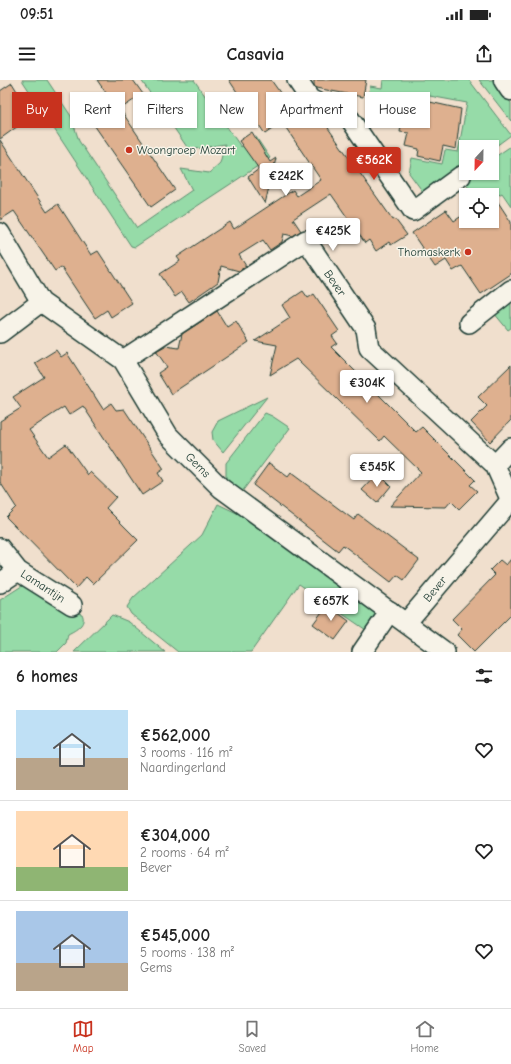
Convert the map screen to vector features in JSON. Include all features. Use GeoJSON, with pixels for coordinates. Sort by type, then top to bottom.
{"type":"FeatureCollection","features":[{"type":"Feature","properties":{"kind":"main road"},"geometry":{"type":"LineString","coordinates":[[505,80],[511,89]]}},
{"type":"Feature","properties":{"kind":"street"},"geometry":{"type":"LineString","coordinates":[[297,80],[310,99],[350,120],[413,211],[459,177]]}},
{"type":"Feature","properties":{"kind":"street","name":"Gems"},"geometry":{"type":"LineString","coordinates":[[0,233],[41,302],[122,360],[168,435],[221,488],[445,652]]}},
{"type":"Feature","properties":{"kind":"street","name":"Bever"},"geometry":{"type":"LineString","coordinates":[[122,360],[306,240],[366,329],[368,348],[495,465],[510,501],[406,623]]}},
{"type":"Feature","properties":{"kind":"street"},"geometry":{"type":"LineString","coordinates":[[469,323],[511,290]]}},
{"type":"Feature","properties":{"kind":"street"},"geometry":{"type":"LineString","coordinates":[[0,333],[41,302]]}},
{"type":"Feature","properties":{"kind":"street"},"geometry":{"type":"LineString","coordinates":[[495,465],[511,448]]}},
{"type":"Feature","properties":{"kind":"street","name":"Lamantijn"},"geometry":{"type":"LineString","coordinates":[[0,548],[18,571],[72,605]]}},
{"type":"Feature","properties":{"kind":"street"},"geometry":{"type":"LineString","coordinates":[[0,584],[18,571]]}},
{"type":"Feature","properties":{"kind":"street"},"geometry":{"type":"LineString","coordinates":[[362,652],[390,611]]}},
{"type":"Feature","properties":{"kind":"green space"},"geometry":{"type":"Polygon","coordinates":[[[22,80],[47,80],[55,92],[30,92],[22,80]]]}},
{"type":"Feature","properties":{"kind":"green space"},"geometry":{"type":"Polygon","coordinates":[[[141,80],[194,80],[205,96],[205,128],[228,128],[241,147],[256,137],[270,158],[135,247],[131,246],[54,128],[62,128],[62,102],[70,114],[70,128],[75,128],[79,141],[137,228],[192,190],[181,169],[209,173],[220,163],[225,144],[189,150],[174,128],[197,128],[197,92],[149,92],[141,80]]]}},
{"type":"Feature","properties":{"kind":"green space"},"geometry":{"type":"Polygon","coordinates":[[[383,80],[469,80],[511,135],[499,144],[499,140],[460,140],[467,103],[430,96],[430,92],[369,92],[370,86],[382,88],[383,80]]]}},
{"type":"Feature","properties":{"kind":"green space"},"geometry":{"type":"Polygon","coordinates":[[[479,80],[495,80],[511,103],[511,121],[479,80]]]}},
{"type":"Feature","properties":{"kind":"green space"},"geometry":{"type":"Polygon","coordinates":[[[511,146],[511,206],[502,193],[499,195],[499,188],[469,188],[463,180],[499,180],[499,154],[511,146]]]}},
{"type":"Feature","properties":{"kind":"green space"},"geometry":{"type":"Polygon","coordinates":[[[459,147],[459,173],[426,196],[409,173],[412,158],[442,164],[445,150],[458,152],[459,147]]]}},
{"type":"Feature","properties":{"kind":"green space"},"geometry":{"type":"Polygon","coordinates":[[[511,298],[511,328],[508,330],[494,313],[511,298]]]}},
{"type":"Feature","properties":{"kind":"green space"},"geometry":{"type":"Polygon","coordinates":[[[267,397],[223,452],[213,440],[212,432],[218,421],[267,397]]]}},
{"type":"Feature","properties":{"kind":"green space"},"geometry":{"type":"Polygon","coordinates":[[[265,413],[290,428],[241,493],[226,482],[226,463],[265,413]]]}},
{"type":"Feature","properties":{"kind":"green space"},"geometry":{"type":"Polygon","coordinates":[[[218,504],[245,517],[294,554],[304,559],[372,608],[377,614],[369,632],[299,584],[251,652],[178,652],[131,614],[127,607],[133,598],[202,535],[218,504]]]}},
{"type":"Feature","properties":{"kind":"green space"},"geometry":{"type":"Polygon","coordinates":[[[28,582],[66,611],[82,614],[82,624],[68,634],[66,643],[57,652],[0,652],[0,600],[28,582]]]}},
{"type":"Feature","properties":{"kind":"green space"},"geometry":{"type":"Polygon","coordinates":[[[112,615],[129,622],[165,652],[74,652],[112,615]]]}},
{"type":"Feature","properties":{"kind":"building","name":"Woongroep Mozart"},"geometry":{"type":"Polygon","coordinates":[[[97,80],[133,80],[142,92],[133,92],[133,101],[125,106],[125,92],[105,92],[97,80]]]}},
{"type":"Feature","properties":{"kind":"building"},"geometry":{"type":"Polygon","coordinates":[[[229,80],[271,80],[280,92],[266,92],[266,128],[274,128],[265,134],[258,124],[258,92],[237,92],[229,80]]]}},
{"type":"Feature","properties":{"kind":"building"},"geometry":{"type":"Polygon","coordinates":[[[314,80],[366,80],[363,97],[357,96],[357,92],[337,92],[316,88],[314,85],[314,80]]]}},
{"type":"Feature","properties":{"kind":"building"},"geometry":{"type":"Polygon","coordinates":[[[12,83],[17,92],[12,92],[12,128],[15,128],[0,139],[0,91],[12,83]]]}},
{"type":"Feature","properties":{"kind":"building"},"geometry":{"type":"Polygon","coordinates":[[[430,102],[461,109],[456,149],[443,146],[440,161],[418,156],[419,149],[406,146],[409,133],[400,132],[401,128],[430,128],[430,102]]]}},
{"type":"Feature","properties":{"kind":"building","name":"Woongroep Mozart"},"geometry":{"type":"Polygon","coordinates":[[[125,116],[175,190],[151,207],[96,128],[125,128],[125,116]]]}},
{"type":"Feature","properties":{"kind":"building"},"geometry":{"type":"Polygon","coordinates":[[[286,128],[328,128],[393,220],[395,219],[407,235],[391,245],[389,242],[376,251],[369,240],[365,243],[331,194],[293,219],[301,231],[293,236],[284,234],[282,242],[270,250],[263,240],[239,255],[246,266],[239,271],[221,266],[218,282],[189,302],[182,292],[175,297],[160,274],[180,261],[177,257],[230,222],[234,229],[293,190],[297,196],[321,180],[286,128]]]}},
{"type":"Feature","properties":{"kind":"building"},"geometry":{"type":"Polygon","coordinates":[[[252,132],[270,162],[276,158],[274,167],[281,180],[272,186],[270,183],[265,204],[248,177],[259,169],[239,141],[252,132]]]}},
{"type":"Feature","properties":{"kind":"building"},"geometry":{"type":"Polygon","coordinates":[[[0,140],[47,212],[58,204],[91,255],[98,251],[132,303],[111,317],[107,310],[95,318],[61,267],[55,271],[14,211],[0,220],[0,140]]]}},
{"type":"Feature","properties":{"kind":"building","name":"Thomaskerk"},"geometry":{"type":"Polygon","coordinates":[[[499,204],[511,222],[511,274],[481,294],[462,266],[453,271],[446,260],[435,267],[412,233],[446,210],[454,221],[459,218],[459,228],[499,228],[499,204]]]}},
{"type":"Feature","properties":{"kind":"building"},"geometry":{"type":"Polygon","coordinates":[[[303,291],[308,298],[314,294],[339,331],[332,336],[337,343],[331,347],[416,432],[422,427],[475,480],[470,485],[477,491],[459,509],[451,501],[446,507],[390,506],[421,472],[384,436],[380,441],[296,359],[270,375],[277,345],[255,341],[290,318],[282,305],[303,291]]]}},
{"type":"Feature","properties":{"kind":"building"},"geometry":{"type":"Polygon","coordinates":[[[217,311],[227,327],[236,321],[249,342],[171,394],[158,373],[167,367],[156,351],[165,346],[179,348],[182,334],[217,311]]]}},
{"type":"Feature","properties":{"kind":"building"},"geometry":{"type":"Polygon","coordinates":[[[56,350],[61,357],[67,353],[103,409],[111,403],[116,410],[124,409],[164,469],[158,473],[163,481],[142,495],[83,406],[69,415],[64,407],[29,430],[48,457],[66,444],[88,475],[90,472],[116,497],[106,508],[138,540],[93,584],[86,577],[76,588],[6,517],[16,507],[0,482],[0,421],[21,408],[13,397],[44,377],[35,363],[56,350]]]}},
{"type":"Feature","properties":{"kind":"building"},"geometry":{"type":"Polygon","coordinates":[[[511,365],[511,420],[490,442],[471,422],[487,406],[478,397],[511,365]]]}},
{"type":"Feature","properties":{"kind":"building"},"geometry":{"type":"Polygon","coordinates":[[[269,463],[288,477],[291,473],[354,520],[358,514],[419,560],[404,580],[397,575],[391,582],[343,545],[338,551],[253,485],[269,463]]]}},
{"type":"Feature","properties":{"kind":"building"},"geometry":{"type":"Polygon","coordinates":[[[378,473],[391,486],[377,503],[362,490],[378,473]]]}},
{"type":"Feature","properties":{"kind":"building"},"geometry":{"type":"Polygon","coordinates":[[[511,559],[511,615],[474,652],[457,635],[462,629],[452,619],[495,575],[490,570],[500,560],[506,565],[511,559]]]}},
{"type":"Feature","properties":{"kind":"building"},"geometry":{"type":"Polygon","coordinates":[[[327,605],[349,621],[335,640],[313,624],[327,605]]]}},
{"type":"Feature","properties":{"kind":"place","name":"Woongroep Mozart"},"geometry":{"type":"Point","coordinates":[129,150]}},
{"type":"Feature","properties":{"kind":"place","name":"Thomaskerk"},"geometry":{"type":"Point","coordinates":[468,252]}}]}
